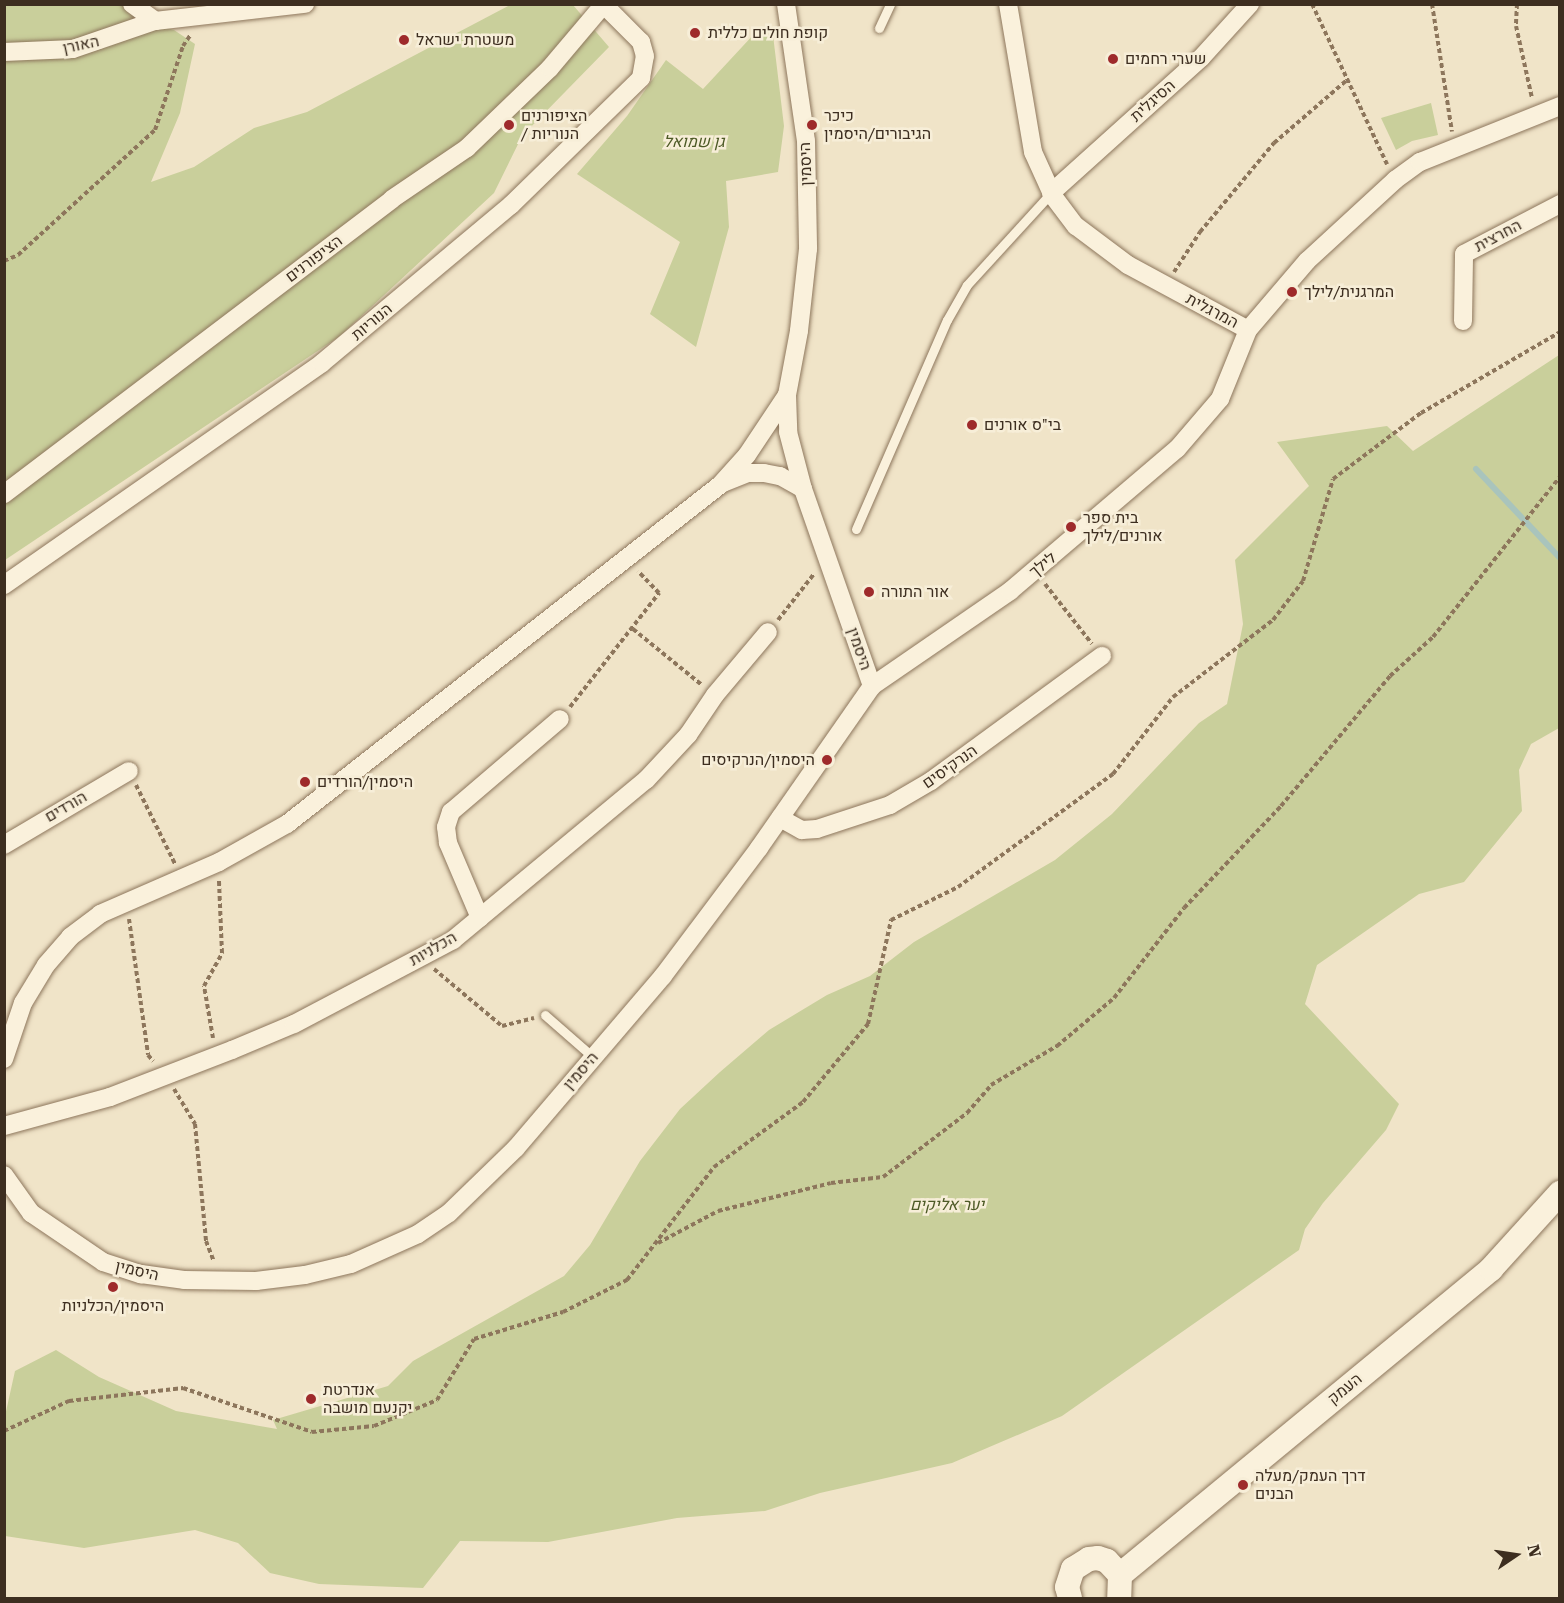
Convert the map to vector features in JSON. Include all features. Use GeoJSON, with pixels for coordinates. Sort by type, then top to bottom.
{"type":"FeatureCollection","features":[{"type":"Feature","properties":{"kind":"street"},"geometry":{"type":"LineString","coordinates":[[132,4],[155,21]]}},
{"type":"Feature","properties":{"kind":"street","name":"האורן"},"geometry":{"type":"LineString","coordinates":[[4,52],[73,49],[155,21],[306,4]]}},
{"type":"Feature","properties":{"kind":"street","name":"היסמין"},"geometry":{"type":"LineString","coordinates":[[4,1175],[31,1213],[103,1262],[141,1274],[184,1281],[256,1281],[305,1275],[382,1251],[449,1213],[516,1148],[669,967],[780,818],[872,686],[803,489],[788,432],[787,395],[799,331],[808,249],[806,141],[786,4]]}},
{"type":"Feature","properties":{"kind":"street","name":"המרגלית"},"geometry":{"type":"LineString","coordinates":[[1008,4],[1033,152],[1051,193],[1076,226],[1128,265],[1248,330],[1307,261],[1395,180],[1420,162],[1560,106]]}},
{"type":"Feature","properties":{"kind":"street","name":"הסיגלית"},"geometry":{"type":"LineString","coordinates":[[1051,193],[1202,58],[1250,4]]}},
{"type":"Feature","properties":{"kind":"street","name":"הציפורנים"},"geometry":{"type":"LineString","coordinates":[[4,494],[392,199],[467,148],[550,68],[604,5]]}},
{"type":"Feature","properties":{"kind":"street","name":"הנוריות"},"geometry":{"type":"LineString","coordinates":[[4,585],[322,363],[511,205],[641,78],[645,56],[641,42],[604,5]]}},
{"type":"Feature","properties":{"kind":"street","name":"החרצית"},"geometry":{"type":"LineString","coordinates":[[1463,321],[1464,254],[1560,204]]}},
{"type":"Feature","properties":{"kind":"street","name":"לילך"},"geometry":{"type":"LineString","coordinates":[[872,686],[1035,572],[1206,421],[1220,399],[1248,330]]}},
{"type":"Feature","properties":{"kind":"street","name":"היסמין"},"geometry":{"type":"LineString","coordinates":[[4,1059],[23,1003],[46,965],[70,937],[100,914],[182,876],[219,862],[287,824],[720,484],[747,454],[787,395]]}},
{"type":"Feature","properties":{"kind":"street","name":"היסמין"},"geometry":{"type":"LineString","coordinates":[[720,484],[748,473],[764,473],[780,476],[803,489]]}},
{"type":"Feature","properties":{"kind":"street","name":"הכלניות"},"geometry":{"type":"LineString","coordinates":[[4,1126],[110,1097],[217,1056],[294,1024],[453,940],[646,780],[688,735],[715,695],[768,632]]}},
{"type":"Feature","properties":{"kind":"street","name":"הנרקיסים"},"geometry":{"type":"LineString","coordinates":[[780,818],[802,830],[817,829],[890,805],[931,781],[1102,656]]}},
{"type":"Feature","properties":{"kind":"street"},"geometry":{"type":"LineString","coordinates":[[480,918],[448,843],[446,827],[451,812],[560,719]]}},
{"type":"Feature","properties":{"kind":"street","name":"הורדים"},"geometry":{"type":"LineString","coordinates":[[4,845],[129,771]]}},
{"type":"Feature","properties":{"kind":"street","name":"העמק"},"geometry":{"type":"LineString","coordinates":[[1120,1587],[1491,1269],[1560,1193]]}},
{"type":"Feature","properties":{"kind":"street"},"geometry":{"type":"LineString","coordinates":[[1068,1598],[1068,1577],[1080,1562],[1089,1558],[1107,1561],[1120,1587]]}},
{"type":"Feature","properties":{"kind":"lane"},"geometry":{"type":"LineString","coordinates":[[879,28],[890,4]]}},
{"type":"Feature","properties":{"kind":"lane"},"geometry":{"type":"LineString","coordinates":[[856,529],[947,321],[967,285],[1051,193]]}},
{"type":"Feature","properties":{"kind":"lane"},"geometry":{"type":"LineString","coordinates":[[545,1015],[593,1057]]}},
{"type":"Feature","properties":{"kind":"path"},"geometry":{"type":"LineString","coordinates":[[1312,4],[1395,180]]}},
{"type":"Feature","properties":{"kind":"path"},"geometry":{"type":"LineString","coordinates":[[1432,4],[1455,147]]}},
{"type":"Feature","properties":{"kind":"path"},"geometry":{"type":"LineString","coordinates":[[1517,4],[1516,26],[1533,106]]}},
{"type":"Feature","properties":{"kind":"path"},"geometry":{"type":"LineString","coordinates":[[4,261],[18,255],[155,130],[183,46],[203,15]]}},
{"type":"Feature","properties":{"kind":"path"},"geometry":{"type":"LineString","coordinates":[[1165,286],[1200,232],[1274,143],[1347,80]]}},
{"type":"Feature","properties":{"kind":"path"},"geometry":{"type":"LineString","coordinates":[[4,1431],[69,1401],[183,1388],[312,1432],[374,1426],[437,1400],[474,1339],[563,1312],[627,1280],[714,1167],[803,1102],[868,1024],[891,920],[958,887],[1113,774],[1173,697],[1273,620],[1303,581],[1333,478],[1421,413],[1560,332]]}},
{"type":"Feature","properties":{"kind":"path"},"geometry":{"type":"LineString","coordinates":[[657,1243],[718,1211],[831,1183],[883,1177],[967,1113],[990,1085],[1057,1046],[1114,998],[1217,870],[1281,806],[1390,675],[1433,637],[1560,477]]}},
{"type":"Feature","properties":{"kind":"path"},"geometry":{"type":"LineString","coordinates":[[768,632],[828,557]]}},
{"type":"Feature","properties":{"kind":"path"},"geometry":{"type":"LineString","coordinates":[[560,719],[659,593],[626,558]]}},
{"type":"Feature","properties":{"kind":"path"},"geometry":{"type":"LineString","coordinates":[[1035,572],[1102,656]]}},
{"type":"Feature","properties":{"kind":"path"},"geometry":{"type":"LineString","coordinates":[[633,629],[715,695]]}},
{"type":"Feature","properties":{"kind":"path"},"geometry":{"type":"LineString","coordinates":[[129,771],[182,876]]}},
{"type":"Feature","properties":{"kind":"path"},"geometry":{"type":"LineString","coordinates":[[217,1056],[204,987],[222,953],[219,862]]}},
{"type":"Feature","properties":{"kind":"path"},"geometry":{"type":"LineString","coordinates":[[419,957],[502,1026],[545,1015]]}},
{"type":"Feature","properties":{"kind":"green space"},"geometry":{"type":"Polygon","coordinates":[[[5,5],[126,5],[149,23],[174,30],[195,44],[180,113],[151,182],[194,167],[254,128],[307,112],[510,5],[573,5],[609,47],[522,136],[494,193],[340,336],[5,560],[5,5]]]}},
{"type":"Feature","properties":{"kind":"green space","name":"גן שמואל"},"geometry":{"type":"Polygon","coordinates":[[[755,33],[773,35],[784,126],[778,172],[726,181],[729,227],[696,347],[650,314],[680,242],[577,174],[627,116],[666,60],[703,89],[755,33]]]}},
{"type":"Feature","properties":{"kind":"green space"},"geometry":{"type":"Polygon","coordinates":[[[1431,103],[1438,135],[1412,141],[1396,150],[1381,118],[1431,103]]]}},
{"type":"Feature","properties":{"kind":"green space","name":"יער אליקים"},"geometry":{"type":"Polygon","coordinates":[[[1559,355],[1559,728],[1531,744],[1519,770],[1522,811],[1464,882],[1419,894],[1317,965],[1305,1004],[1399,1104],[1386,1130],[1323,1203],[1305,1229],[1299,1250],[1062,1416],[952,1463],[820,1493],[765,1511],[677,1518],[548,1542],[460,1541],[423,1588],[319,1584],[270,1573],[238,1543],[195,1530],[84,1548],[5,1536],[5,1416],[15,1371],[56,1350],[99,1377],[176,1411],[277,1429],[273,1420],[388,1386],[413,1361],[564,1276],[590,1245],[640,1161],[680,1109],[720,1072],[769,1030],[827,995],[870,976],[914,942],[1055,860],[1112,814],[1199,723],[1227,704],[1243,624],[1235,560],[1309,486],[1277,442],[1387,426],[1413,451],[1559,355]]]}},
{"type":"Feature","properties":{"kind":"waterway"},"geometry":{"type":"LineString","coordinates":[[1476,469],[1560,558]]}},
{"type":"Feature","properties":{"kind":"place","name":"קופת חולים כללית"},"geometry":{"type":"Point","coordinates":[695,33]}},
{"type":"Feature","properties":{"kind":"place","name":"משטרת ישראל"},"geometry":{"type":"Point","coordinates":[404,40]}},
{"type":"Feature","properties":{"kind":"place","name":"שערי רחמים"},"geometry":{"type":"Point","coordinates":[1113,59]}},
{"type":"Feature","properties":{"kind":"place","name":"הציפורנים / הנוריות"},"geometry":{"type":"Point","coordinates":[509,125]}},
{"type":"Feature","properties":{"kind":"place","name":"כיכר הגיבורים/היסמין"},"geometry":{"type":"Point","coordinates":[812,125]}},
{"type":"Feature","properties":{"kind":"place","name":"המרגנית/לילך"},"geometry":{"type":"Point","coordinates":[1292,292]}},
{"type":"Feature","properties":{"kind":"place","name":"בי\"ס אורנים"},"geometry":{"type":"Point","coordinates":[972,425]}},
{"type":"Feature","properties":{"kind":"place","name":"בית ספר אורנים/לילך"},"geometry":{"type":"Point","coordinates":[1071,527]}},
{"type":"Feature","properties":{"kind":"place","name":"אור התורה"},"geometry":{"type":"Point","coordinates":[869,592]}},
{"type":"Feature","properties":{"kind":"place","name":"היסמין/הנרקיסים"},"geometry":{"type":"Point","coordinates":[827,760]}},
{"type":"Feature","properties":{"kind":"place","name":"היסמין/הורדים"},"geometry":{"type":"Point","coordinates":[305,782]}},
{"type":"Feature","properties":{"kind":"place","name":"היסמין/הכלניות"},"geometry":{"type":"Point","coordinates":[113,1287]}},
{"type":"Feature","properties":{"kind":"place","name":"אנדרטת יקנעם מושבה"},"geometry":{"type":"Point","coordinates":[311,1399]}},
{"type":"Feature","properties":{"kind":"place","name":"דרך העמק/מעלה הבנים"},"geometry":{"type":"Point","coordinates":[1243,1485]}}]}
